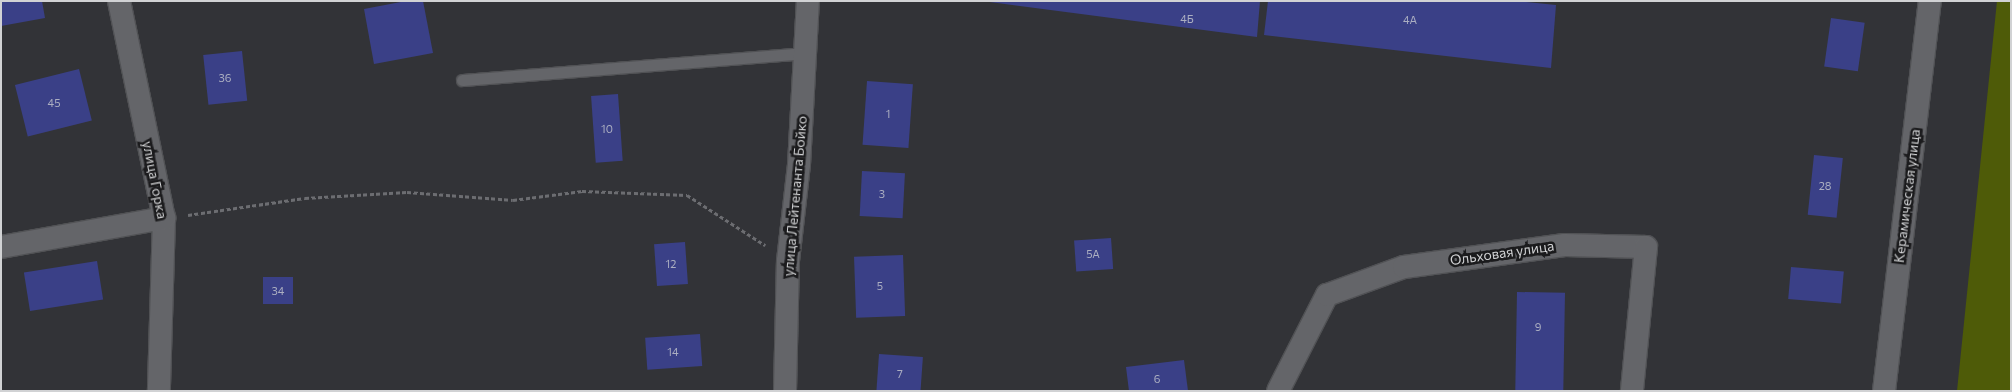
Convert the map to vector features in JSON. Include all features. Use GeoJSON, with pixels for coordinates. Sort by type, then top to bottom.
{"type":"FeatureCollection","features":[{"type":"Feature","properties":{"kind":"street","name":"улица Горка"},"geometry":{"type":"LineString","coordinates":[[119,1],[164,218],[159,391]]}},
{"type":"Feature","properties":{"kind":"street","name":"улица Лейтенанта Бойко"},"geometry":{"type":"LineString","coordinates":[[785,391],[788,261],[799,165],[808,1]]}},
{"type":"Feature","properties":{"kind":"street","name":"Керамическая улица"},"geometry":{"type":"LineString","coordinates":[[1884,391],[1930,1]]}},
{"type":"Feature","properties":{"kind":"street"},"geometry":{"type":"LineString","coordinates":[[1,247],[164,218]]}},
{"type":"Feature","properties":{"kind":"street","name":"Ольховая улица"},"geometry":{"type":"LineString","coordinates":[[1278,391],[1327,295],[1404,267],[1565,245],[1646,247],[1632,391]]}},
{"type":"Feature","properties":{"kind":"lane"},"geometry":{"type":"LineString","coordinates":[[462,80],[804,53]]}},
{"type":"Feature","properties":{"kind":"path"},"geometry":{"type":"LineString","coordinates":[[164,218],[305,198],[407,192],[512,200],[582,192],[687,195],[788,261]]}},
{"type":"Feature","properties":{"kind":"green space"},"geometry":{"type":"Polygon","coordinates":[[[1997,1],[2011,1],[2011,391],[1957,391],[1997,1]]]}},
{"type":"Feature","properties":{"kind":"building"},"geometry":{"type":"Polygon","coordinates":[[[1,1],[42,1],[45,18],[1,26],[1,1]]]}},
{"type":"Feature","properties":{"kind":"building"},"geometry":{"type":"Polygon","coordinates":[[[406,1],[423,1],[433,53],[374,64],[364,9],[406,1]]]}},
{"type":"Feature","properties":{"kind":"building"},"geometry":{"type":"Polygon","coordinates":[[[982,1],[1260,1],[1257,37],[982,1]]]}},
{"type":"Feature","properties":{"kind":"building"},"geometry":{"type":"Polygon","coordinates":[[[1268,1],[1517,1],[1556,5],[1551,68],[1264,35],[1268,1]]]}},
{"type":"Feature","properties":{"kind":"building"},"geometry":{"type":"Polygon","coordinates":[[[1831,18],[1865,23],[1858,71],[1824,67],[1831,18]]]}},
{"type":"Feature","properties":{"kind":"building"},"geometry":{"type":"Polygon","coordinates":[[[242,51],[247,101],[208,105],[203,55],[242,51]]]}},
{"type":"Feature","properties":{"kind":"building"},"geometry":{"type":"Polygon","coordinates":[[[79,69],[92,120],[28,136],[15,85],[79,69]]]}},
{"type":"Feature","properties":{"kind":"building"},"geometry":{"type":"Polygon","coordinates":[[[867,81],[913,84],[908,148],[863,145],[867,81]]]}},
{"type":"Feature","properties":{"kind":"building"},"geometry":{"type":"Polygon","coordinates":[[[618,94],[623,161],[596,163],[591,96],[618,94]]]}},
{"type":"Feature","properties":{"kind":"building"},"geometry":{"type":"Polygon","coordinates":[[[1814,155],[1843,158],[1837,218],[1808,215],[1814,155]]]}},
{"type":"Feature","properties":{"kind":"building"},"geometry":{"type":"Polygon","coordinates":[[[862,171],[905,173],[903,218],[860,216],[862,171]]]}},
{"type":"Feature","properties":{"kind":"building"},"geometry":{"type":"Polygon","coordinates":[[[1111,238],[1113,269],[1076,272],[1074,241],[1111,238]]]}},
{"type":"Feature","properties":{"kind":"building"},"geometry":{"type":"Polygon","coordinates":[[[685,242],[688,284],[657,286],[654,244],[685,242]]]}},
{"type":"Feature","properties":{"kind":"building"},"geometry":{"type":"Polygon","coordinates":[[[903,255],[905,316],[856,318],[854,257],[903,255]]]}},
{"type":"Feature","properties":{"kind":"building"},"geometry":{"type":"Polygon","coordinates":[[[97,261],[103,300],[30,311],[24,273],[97,261]]]}},
{"type":"Feature","properties":{"kind":"building"},"geometry":{"type":"Polygon","coordinates":[[[1791,267],[1844,272],[1841,303],[1788,299],[1791,267]]]}},
{"type":"Feature","properties":{"kind":"building"},"geometry":{"type":"Polygon","coordinates":[[[263,277],[293,277],[293,304],[263,304],[263,277]]]}},
{"type":"Feature","properties":{"kind":"building"},"geometry":{"type":"Polygon","coordinates":[[[1517,292],[1565,293],[1563,391],[1515,391],[1517,292]]]}},
{"type":"Feature","properties":{"kind":"building"},"geometry":{"type":"Polygon","coordinates":[[[700,334],[702,366],[647,370],[645,338],[700,334]]]}},
{"type":"Feature","properties":{"kind":"building"},"geometry":{"type":"Polygon","coordinates":[[[879,354],[923,357],[921,391],[876,391],[879,354]]]}},
{"type":"Feature","properties":{"kind":"building"},"geometry":{"type":"Polygon","coordinates":[[[1184,360],[1188,391],[1129,391],[1126,367],[1184,360]]]}}]}
